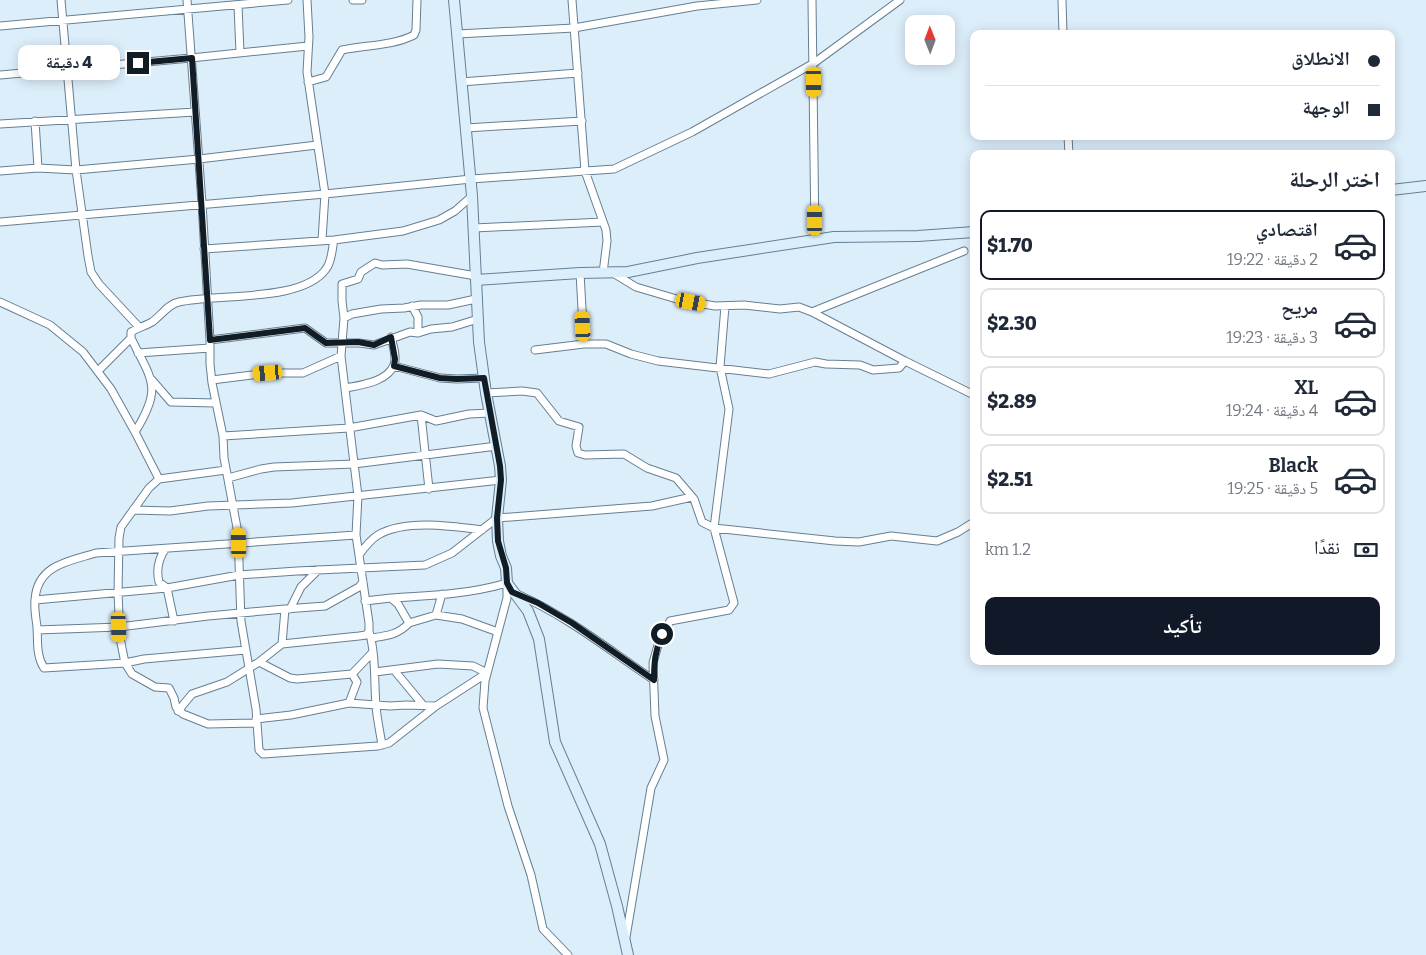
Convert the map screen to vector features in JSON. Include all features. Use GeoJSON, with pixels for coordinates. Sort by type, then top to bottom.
{"type":"FeatureCollection","features":[{"type":"Feature","properties":{"kind":"main road"},"geometry":{"type":"LineString","coordinates":[[454,0],[472,196],[476,299],[486,393],[497,446],[501,480],[497,518],[498,541],[510,587],[528,611],[539,639],[555,742],[600,844],[628,955]]}},
{"type":"Feature","properties":{"kind":"main road"},"geometry":{"type":"LineString","coordinates":[[1395,190],[1426,186]]}},
{"type":"Feature","properties":{"kind":"main road"},"geometry":{"type":"LineString","coordinates":[[476,278],[628,272],[697,258],[815,239],[872,235],[918,236],[970,232]]}},
{"type":"Feature","properties":{"kind":"street"},"geometry":{"type":"LineString","coordinates":[[61,0],[76,170],[91,272],[99,284],[139,327]]}},
{"type":"Feature","properties":{"kind":"street"},"geometry":{"type":"LineString","coordinates":[[187,0],[202,203],[210,364],[239,543],[241,628],[250,668],[259,750],[264,754],[325,751],[389,743],[436,706],[487,673]]}},
{"type":"Feature","properties":{"kind":"street"},"geometry":{"type":"LineString","coordinates":[[0,26],[288,0]]}},
{"type":"Feature","properties":{"kind":"street"},"geometry":{"type":"LineString","coordinates":[[308,0],[306,63],[325,194],[322,240]]}},
{"type":"Feature","properties":{"kind":"street"},"geometry":{"type":"LineString","coordinates":[[353,0],[362,0]]}},
{"type":"Feature","properties":{"kind":"street"},"geometry":{"type":"LineString","coordinates":[[308,82],[326,77],[342,50],[414,35],[416,30],[417,0]]}},
{"type":"Feature","properties":{"kind":"street"},"geometry":{"type":"LineString","coordinates":[[572,0],[586,171],[603,222],[607,241],[608,272],[636,287],[661,295],[702,304],[744,305],[780,309],[799,308],[812,312],[906,362],[970,393]]}},
{"type":"Feature","properties":{"kind":"street"},"geometry":{"type":"LineString","coordinates":[[457,34],[574,28],[692,3],[757,0]]}},
{"type":"Feature","properties":{"kind":"street"},"geometry":{"type":"LineString","coordinates":[[812,0],[815,239]]}},
{"type":"Feature","properties":{"kind":"street"},"geometry":{"type":"LineString","coordinates":[[0,222],[202,203],[325,194],[470,179],[614,168],[692,132],[814,63],[900,0]]}},
{"type":"Feature","properties":{"kind":"street"},"geometry":{"type":"LineString","coordinates":[[1062,0],[1063,30]]}},
{"type":"Feature","properties":{"kind":"street"},"geometry":{"type":"LineString","coordinates":[[238,5],[240,53]]}},
{"type":"Feature","properties":{"kind":"street"},"geometry":{"type":"LineString","coordinates":[[0,74],[308,46]]}},
{"type":"Feature","properties":{"kind":"street"},"geometry":{"type":"LineString","coordinates":[[462,82],[578,73]]}},
{"type":"Feature","properties":{"kind":"street"},"geometry":{"type":"LineString","coordinates":[[0,124],[36,120],[73,120],[196,112]]}},
{"type":"Feature","properties":{"kind":"street"},"geometry":{"type":"LineString","coordinates":[[36,120],[38,168]]}},
{"type":"Feature","properties":{"kind":"street"},"geometry":{"type":"LineString","coordinates":[[466,128],[582,121]]}},
{"type":"Feature","properties":{"kind":"street"},"geometry":{"type":"LineString","coordinates":[[0,171],[38,168],[76,170],[199,159],[317,145]]}},
{"type":"Feature","properties":{"kind":"street"},"geometry":{"type":"LineString","coordinates":[[204,249],[334,240],[403,231],[424,225],[456,211],[472,196]]}},
{"type":"Feature","properties":{"kind":"street"},"geometry":{"type":"LineString","coordinates":[[474,228],[603,222]]}},
{"type":"Feature","properties":{"kind":"street"},"geometry":{"type":"LineString","coordinates":[[216,403],[171,402],[151,378],[131,338],[131,332],[139,327],[150,324],[175,303],[207,298],[275,293],[314,281],[327,268],[334,240]]}},
{"type":"Feature","properties":{"kind":"street"},"geometry":{"type":"LineString","coordinates":[[812,312],[964,251]]}},
{"type":"Feature","properties":{"kind":"street"},"geometry":{"type":"LineString","coordinates":[[382,745],[376,704],[373,652],[356,535],[358,496],[348,428],[346,388],[341,356],[344,318],[342,284],[358,280],[362,272],[376,263],[382,265],[407,264],[476,278]]}},
{"type":"Feature","properties":{"kind":"street"},"geometry":{"type":"LineString","coordinates":[[580,273],[584,344]]}},
{"type":"Feature","properties":{"kind":"street"},"geometry":{"type":"LineString","coordinates":[[344,318],[352,314],[381,309],[448,305],[476,299]]}},
{"type":"Feature","properties":{"kind":"street"},"geometry":{"type":"LineString","coordinates":[[0,302],[50,325],[83,352],[111,388],[136,432],[159,479]]}},
{"type":"Feature","properties":{"kind":"street"},"geometry":{"type":"LineString","coordinates":[[412,306],[418,317],[418,333]]}},
{"type":"Feature","properties":{"kind":"street"},"geometry":{"type":"LineString","coordinates":[[625,940],[651,788],[664,760],[654,716],[653,663],[658,645],[670,621],[730,610],[734,603],[714,528],[728,409],[720,368],[725,306]]}},
{"type":"Feature","properties":{"kind":"street"},"geometry":{"type":"LineString","coordinates":[[210,340],[305,328],[326,343],[358,342],[374,345],[391,337],[410,332],[418,333],[431,329],[452,327],[478,319]]}},
{"type":"Feature","properties":{"kind":"street"},"geometry":{"type":"LineString","coordinates":[[346,388],[381,378],[394,366],[395,359],[391,337]]}},
{"type":"Feature","properties":{"kind":"street"},"geometry":{"type":"LineString","coordinates":[[98,371],[131,338]]}},
{"type":"Feature","properties":{"kind":"street"},"geometry":{"type":"LineString","coordinates":[[535,350],[584,344],[606,344],[631,354],[658,361],[769,374],[815,362],[860,365],[873,370],[899,368],[906,362]]}},
{"type":"Feature","properties":{"kind":"street"},"geometry":{"type":"LineString","coordinates":[[138,353],[210,348]]}},
{"type":"Feature","properties":{"kind":"street"},"geometry":{"type":"LineString","coordinates":[[212,380],[268,373],[303,372],[341,356]]}},
{"type":"Feature","properties":{"kind":"street"},"geometry":{"type":"LineString","coordinates":[[394,366],[440,378],[484,378]]}},
{"type":"Feature","properties":{"kind":"street"},"geometry":{"type":"LineString","coordinates":[[136,432],[151,404],[151,378]]}},
{"type":"Feature","properties":{"kind":"street"},"geometry":{"type":"LineString","coordinates":[[486,393],[522,391],[537,393],[559,421],[579,428],[576,446],[578,454],[624,454],[647,468],[676,478],[692,497],[702,522],[714,528],[834,541],[859,542],[890,536],[937,541],[970,524]]}},
{"type":"Feature","properties":{"kind":"street"},"geometry":{"type":"LineString","coordinates":[[223,436],[348,428],[421,415],[436,421],[469,414],[490,413]]}},
{"type":"Feature","properties":{"kind":"street"},"geometry":{"type":"LineString","coordinates":[[421,415],[429,488]]}},
{"type":"Feature","properties":{"kind":"street"},"geometry":{"type":"LineString","coordinates":[[228,478],[274,467],[354,464],[497,446]]}},
{"type":"Feature","properties":{"kind":"street"},"geometry":{"type":"LineString","coordinates":[[226,470],[159,479],[149,488],[121,527],[118,551],[119,627],[125,663],[132,674],[155,687],[169,688],[178,711],[208,724],[256,721],[349,703],[390,706],[436,706]]}},
{"type":"Feature","properties":{"kind":"street"},"geometry":{"type":"LineString","coordinates":[[133,510],[170,511],[208,506],[292,503],[501,480]]}},
{"type":"Feature","properties":{"kind":"street"},"geometry":{"type":"LineString","coordinates":[[35,600],[167,588],[239,575],[425,565],[452,553],[497,518],[652,506],[692,497]]}},
{"type":"Feature","properties":{"kind":"street"},"geometry":{"type":"LineString","coordinates":[[359,555],[372,539],[395,528],[432,526],[482,530]]}},
{"type":"Feature","properties":{"kind":"street"},"geometry":{"type":"LineString","coordinates":[[246,650],[144,659],[125,663],[44,668],[38,654],[35,600],[39,584],[46,573],[62,563],[96,554],[356,535]]}},
{"type":"Feature","properties":{"kind":"street"},"geometry":{"type":"LineString","coordinates":[[165,549],[160,557],[157,572],[159,582],[167,588],[174,621]]}},
{"type":"Feature","properties":{"kind":"street"},"geometry":{"type":"LineString","coordinates":[[282,644],[288,609],[301,587],[318,570]]}},
{"type":"Feature","properties":{"kind":"street"},"geometry":{"type":"LineString","coordinates":[[37,630],[119,627],[240,613],[325,606],[358,587],[363,582]]}},
{"type":"Feature","properties":{"kind":"street"},"geometry":{"type":"LineString","coordinates":[[365,601],[510,587],[572,623],[654,680]]}},
{"type":"Feature","properties":{"kind":"street"},"geometry":{"type":"LineString","coordinates":[[510,587],[487,673],[483,693],[483,708],[508,806],[531,875],[543,929],[568,955]]}},
{"type":"Feature","properties":{"kind":"street"},"geometry":{"type":"LineString","coordinates":[[436,615],[442,594]]}},
{"type":"Feature","properties":{"kind":"street"},"geometry":{"type":"LineString","coordinates":[[391,598],[398,604],[409,623]]}},
{"type":"Feature","properties":{"kind":"street"},"geometry":{"type":"LineString","coordinates":[[178,711],[192,694],[227,682],[259,662],[282,644],[366,635],[392,635],[402,631],[409,623],[417,619],[436,615],[462,620],[498,632]]}},
{"type":"Feature","properties":{"kind":"street"},"geometry":{"type":"LineString","coordinates":[[259,662],[290,678],[297,679],[352,674],[373,652]]}},
{"type":"Feature","properties":{"kind":"street"},"geometry":{"type":"LineString","coordinates":[[375,672],[438,664],[473,666],[487,673]]}},
{"type":"Feature","properties":{"kind":"street"},"geometry":{"type":"LineString","coordinates":[[394,670],[423,705]]}},
{"type":"Feature","properties":{"kind":"street"},"geometry":{"type":"LineString","coordinates":[[349,703],[357,682],[352,674]]}},
{"type":"Feature","properties":{"kind":"route"},"geometry":{"type":"LineString","coordinates":[[138,63],[192,58],[210,340],[260,332],[305,328],[326,343],[358,342],[374,345],[391,337],[395,359],[394,366],[440,378],[484,378],[500,466],[501,480],[497,518],[498,541],[506,568],[507,583],[512,592],[538,603],[572,623],[619,658],[654,680],[653,663],[662,634]]}}]}
